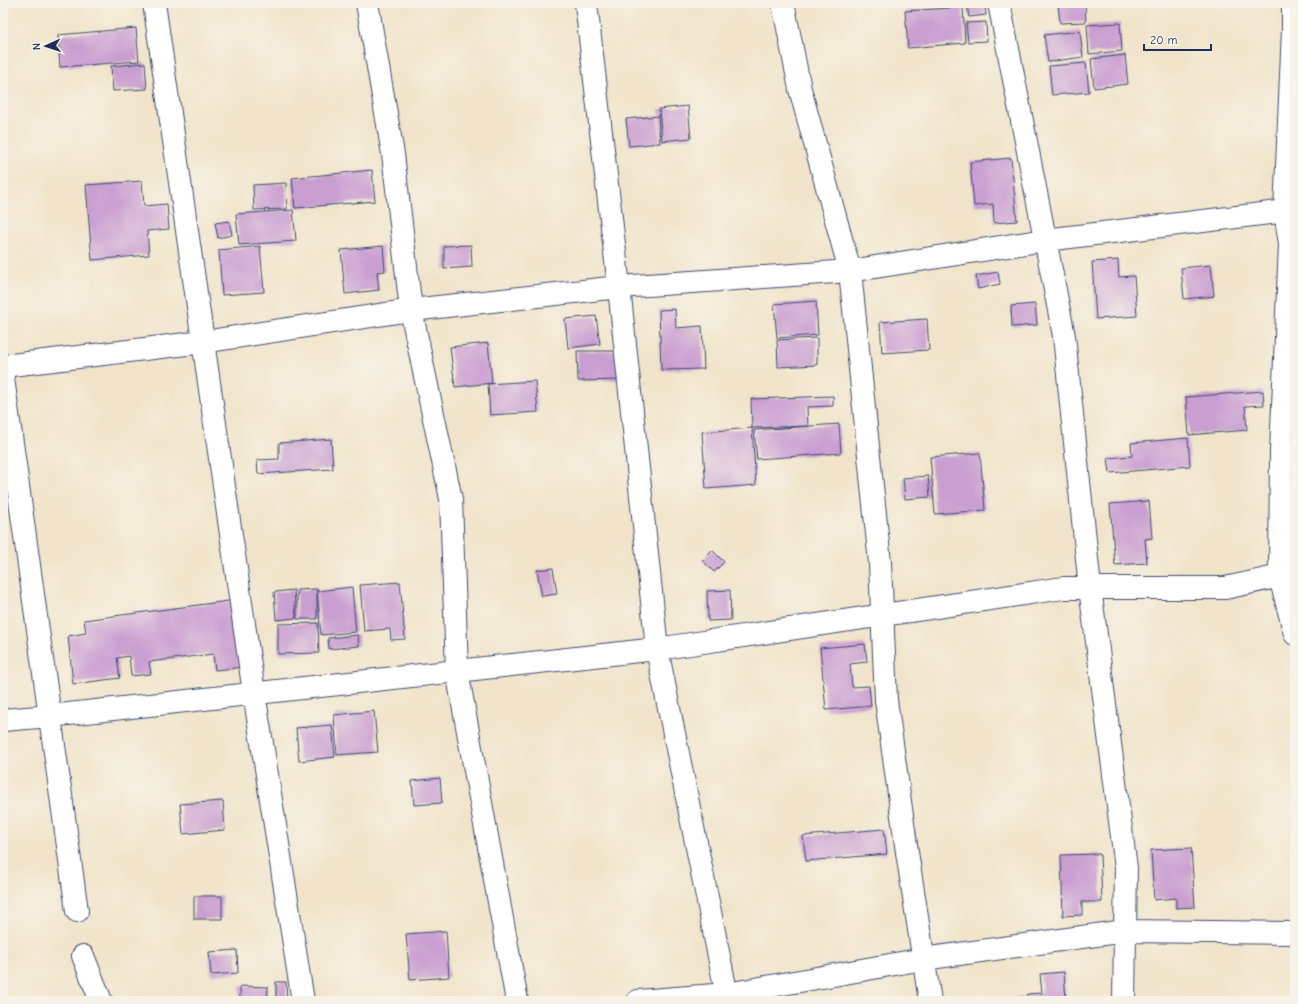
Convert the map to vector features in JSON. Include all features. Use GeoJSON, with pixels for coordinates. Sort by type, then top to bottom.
{"type":"FeatureCollection","features":[{"type":"Feature","properties":{"kind":"street"},"geometry":{"type":"LineString","coordinates":[[154,3],[254,693],[303,1001]]}},
{"type":"Feature","properties":{"kind":"street"},"geometry":{"type":"LineString","coordinates":[[367,3],[393,154],[411,310],[451,499],[457,671],[517,1001]]}},
{"type":"Feature","properties":{"kind":"street"},"geometry":{"type":"LineString","coordinates":[[586,3],[619,287],[657,649],[728,998]]}},
{"type":"Feature","properties":{"kind":"street"},"geometry":{"type":"LineString","coordinates":[[783,3],[800,89],[850,271],[880,556],[886,700],[906,852],[930,1001]]}},
{"type":"Feature","properties":{"kind":"street"},"geometry":{"type":"LineString","coordinates":[[998,3],[1064,336],[1090,588],[1126,868],[1124,1001]]}},
{"type":"Feature","properties":{"kind":"street"},"geometry":{"type":"LineString","coordinates":[[1292,3],[1293,30],[1290,244],[1281,452],[1288,575],[1295,634]]}},
{"type":"Feature","properties":{"kind":"street"},"geometry":{"type":"LineString","coordinates":[[3,366],[203,342],[411,310],[619,287],[850,271],[1045,240],[1290,211]]}},
{"type":"Feature","properties":{"kind":"street"},"geometry":{"type":"LineString","coordinates":[[3,378],[77,911]]}},
{"type":"Feature","properties":{"kind":"street"},"geometry":{"type":"LineString","coordinates":[[3,720],[657,649],[1063,588],[1225,588],[1288,575]]}},
{"type":"Feature","properties":{"kind":"street"},"geometry":{"type":"LineString","coordinates":[[638,1001],[728,998],[923,959],[1125,931],[1295,933]]}},
{"type":"Feature","properties":{"kind":"street"},"geometry":{"type":"LineString","coordinates":[[83,956],[101,1001]]}},
{"type":"Feature","properties":{"kind":"building"},"geometry":{"type":"Polygon","coordinates":[[[985,3],[986,15],[969,17],[967,5],[985,3]]]}},
{"type":"Feature","properties":{"kind":"building"},"geometry":{"type":"Polygon","coordinates":[[[1058,3],[1085,3],[1086,22],[1060,23],[1058,3]]]}},
{"type":"Feature","properties":{"kind":"building"},"geometry":{"type":"Polygon","coordinates":[[[963,7],[965,43],[908,48],[905,11],[963,7]]]}},
{"type":"Feature","properties":{"kind":"building"},"geometry":{"type":"Polygon","coordinates":[[[986,22],[987,41],[968,42],[966,23],[986,22]]]}},
{"type":"Feature","properties":{"kind":"building"},"geometry":{"type":"Polygon","coordinates":[[[1120,23],[1122,51],[1089,54],[1087,25],[1120,23]]]}},
{"type":"Feature","properties":{"kind":"building"},"geometry":{"type":"Polygon","coordinates":[[[136,28],[139,61],[60,67],[58,35],[136,28]]]}},
{"type":"Feature","properties":{"kind":"building"},"geometry":{"type":"Polygon","coordinates":[[[1080,31],[1083,57],[1048,62],[1044,35],[1080,31]]]}},
{"type":"Feature","properties":{"kind":"building"},"geometry":{"type":"Polygon","coordinates":[[[1125,55],[1128,84],[1094,88],[1091,59],[1125,55]]]}},
{"type":"Feature","properties":{"kind":"building"},"geometry":{"type":"Polygon","coordinates":[[[145,63],[147,89],[113,91],[111,66],[145,63]]]}},
{"type":"Feature","properties":{"kind":"building"},"geometry":{"type":"Polygon","coordinates":[[[1086,63],[1089,92],[1052,95],[1049,66],[1086,63]]]}},
{"type":"Feature","properties":{"kind":"building"},"geometry":{"type":"Polygon","coordinates":[[[688,106],[691,138],[662,141],[659,109],[688,106]]]}},
{"type":"Feature","properties":{"kind":"building"},"geometry":{"type":"Polygon","coordinates":[[[658,116],[660,143],[629,146],[626,119],[658,116]]]}},
{"type":"Feature","properties":{"kind":"building"},"geometry":{"type":"Polygon","coordinates":[[[1011,158],[1017,221],[994,223],[993,204],[974,206],[970,162],[1011,158]]]}},
{"type":"Feature","properties":{"kind":"building"},"geometry":{"type":"Polygon","coordinates":[[[372,170],[375,201],[295,208],[292,178],[372,170]]]}},
{"type":"Feature","properties":{"kind":"building"},"geometry":{"type":"Polygon","coordinates":[[[142,181],[144,206],[167,204],[169,229],[147,231],[149,255],[92,260],[86,185],[142,181]]]}},
{"type":"Feature","properties":{"kind":"building"},"geometry":{"type":"Polygon","coordinates":[[[286,183],[287,209],[254,210],[253,185],[286,183]]]}},
{"type":"Feature","properties":{"kind":"building"},"geometry":{"type":"Polygon","coordinates":[[[293,210],[296,241],[239,245],[236,214],[293,210]]]}},
{"type":"Feature","properties":{"kind":"building"},"geometry":{"type":"Polygon","coordinates":[[[229,221],[232,235],[218,238],[215,223],[229,221]]]}},
{"type":"Feature","properties":{"kind":"building"},"geometry":{"type":"Polygon","coordinates":[[[471,245],[472,267],[444,269],[444,246],[471,245]]]}},
{"type":"Feature","properties":{"kind":"building"},"geometry":{"type":"Polygon","coordinates":[[[260,246],[264,292],[222,295],[219,250],[260,246]]]}},
{"type":"Feature","properties":{"kind":"building"},"geometry":{"type":"Polygon","coordinates":[[[383,246],[385,271],[377,272],[379,290],[345,294],[341,250],[383,246]]]}},
{"type":"Feature","properties":{"kind":"building"},"geometry":{"type":"Polygon","coordinates":[[[1118,260],[1119,277],[1134,276],[1137,316],[1096,319],[1092,262],[1118,260]]]}},
{"type":"Feature","properties":{"kind":"building"},"geometry":{"type":"Polygon","coordinates":[[[1211,265],[1214,296],[1184,299],[1181,268],[1211,265]]]}},
{"type":"Feature","properties":{"kind":"building"},"geometry":{"type":"Polygon","coordinates":[[[998,272],[1000,284],[978,289],[976,276],[998,272]]]}},
{"type":"Feature","properties":{"kind":"building"},"geometry":{"type":"Polygon","coordinates":[[[816,301],[818,335],[777,338],[774,304],[816,301]]]}},
{"type":"Feature","properties":{"kind":"building"},"geometry":{"type":"Polygon","coordinates":[[[1035,304],[1037,325],[1012,327],[1011,306],[1035,304]]]}},
{"type":"Feature","properties":{"kind":"building"},"geometry":{"type":"Polygon","coordinates":[[[675,309],[676,328],[702,326],[704,369],[661,370],[659,310],[675,309]]]}},
{"type":"Feature","properties":{"kind":"building"},"geometry":{"type":"Polygon","coordinates":[[[596,316],[600,344],[568,348],[565,319],[596,316]]]}},
{"type":"Feature","properties":{"kind":"building"},"geometry":{"type":"Polygon","coordinates":[[[927,319],[929,350],[882,353],[880,322],[927,319]]]}},
{"type":"Feature","properties":{"kind":"building"},"geometry":{"type":"Polygon","coordinates":[[[817,338],[817,365],[778,367],[777,340],[817,338]]]}},
{"type":"Feature","properties":{"kind":"building"},"geometry":{"type":"Polygon","coordinates":[[[488,343],[492,383],[455,387],[450,347],[488,343]]]}},
{"type":"Feature","properties":{"kind":"building"},"geometry":{"type":"Polygon","coordinates":[[[577,351],[618,351],[618,380],[578,381],[577,351]]]}},
{"type":"Feature","properties":{"kind":"building"},"geometry":{"type":"Polygon","coordinates":[[[535,381],[538,412],[490,415],[488,384],[535,381]]]}},
{"type":"Feature","properties":{"kind":"building"},"geometry":{"type":"Polygon","coordinates":[[[1263,391],[1264,405],[1245,406],[1247,430],[1189,435],[1186,397],[1263,391]]]}},
{"type":"Feature","properties":{"kind":"building"},"geometry":{"type":"Polygon","coordinates":[[[833,396],[833,406],[807,407],[808,426],[752,428],[751,399],[833,396]]]}},
{"type":"Feature","properties":{"kind":"building"},"geometry":{"type":"Polygon","coordinates":[[[839,424],[841,453],[757,459],[754,430],[839,424]]]}},
{"type":"Feature","properties":{"kind":"building"},"geometry":{"type":"Polygon","coordinates":[[[752,428],[756,485],[706,489],[702,432],[752,428]]]}},
{"type":"Feature","properties":{"kind":"building"},"geometry":{"type":"Polygon","coordinates":[[[1188,438],[1190,466],[1110,473],[1108,458],[1132,456],[1131,443],[1188,438]]]}},
{"type":"Feature","properties":{"kind":"building"},"geometry":{"type":"Polygon","coordinates":[[[331,439],[333,469],[258,474],[257,460],[279,459],[279,443],[331,439]]]}},
{"type":"Feature","properties":{"kind":"building"},"geometry":{"type":"Polygon","coordinates":[[[980,453],[985,510],[935,514],[930,457],[980,453]]]}},
{"type":"Feature","properties":{"kind":"building"},"geometry":{"type":"Polygon","coordinates":[[[928,476],[930,497],[905,499],[903,478],[928,476]]]}},
{"type":"Feature","properties":{"kind":"building"},"geometry":{"type":"Polygon","coordinates":[[[1149,501],[1152,538],[1145,539],[1147,563],[1115,565],[1110,504],[1149,501]]]}},
{"type":"Feature","properties":{"kind":"building"},"geometry":{"type":"Polygon","coordinates":[[[712,550],[724,562],[714,572],[702,560],[712,550]]]}},
{"type":"Feature","properties":{"kind":"building"},"geometry":{"type":"Polygon","coordinates":[[[553,568],[557,594],[542,596],[537,570],[553,568]]]}},
{"type":"Feature","properties":{"kind":"building"},"geometry":{"type":"Polygon","coordinates":[[[400,582],[405,639],[391,640],[390,629],[364,631],[360,585],[400,582]]]}},
{"type":"Feature","properties":{"kind":"building"},"geometry":{"type":"Polygon","coordinates":[[[352,587],[356,632],[321,635],[317,591],[352,587]]]}},
{"type":"Feature","properties":{"kind":"building"},"geometry":{"type":"Polygon","coordinates":[[[317,589],[317,619],[297,619],[297,590],[317,589]]]}},
{"type":"Feature","properties":{"kind":"building"},"geometry":{"type":"Polygon","coordinates":[[[294,590],[296,618],[276,620],[274,592],[294,590]]]}},
{"type":"Feature","properties":{"kind":"building"},"geometry":{"type":"Polygon","coordinates":[[[730,590],[731,620],[708,621],[707,591],[730,590]]]}},
{"type":"Feature","properties":{"kind":"building"},"geometry":{"type":"Polygon","coordinates":[[[236,600],[245,667],[215,670],[213,654],[149,662],[151,674],[131,676],[129,656],[117,658],[120,678],[73,684],[68,636],[86,633],[84,620],[236,600]]]}},
{"type":"Feature","properties":{"kind":"building"},"geometry":{"type":"Polygon","coordinates":[[[318,623],[319,653],[278,654],[278,624],[318,623]]]}},
{"type":"Feature","properties":{"kind":"building"},"geometry":{"type":"Polygon","coordinates":[[[358,635],[359,646],[329,649],[328,638],[358,635]]]}},
{"type":"Feature","properties":{"kind":"building"},"geometry":{"type":"Polygon","coordinates":[[[865,644],[867,662],[850,664],[852,687],[869,686],[871,706],[826,710],[820,648],[865,644]]]}},
{"type":"Feature","properties":{"kind":"building"},"geometry":{"type":"Polygon","coordinates":[[[374,711],[378,752],[337,755],[334,715],[374,711]]]}},
{"type":"Feature","properties":{"kind":"building"},"geometry":{"type":"Polygon","coordinates":[[[332,725],[335,757],[299,761],[296,728],[332,725]]]}},
{"type":"Feature","properties":{"kind":"building"},"geometry":{"type":"Polygon","coordinates":[[[440,778],[442,803],[414,805],[412,781],[440,778]]]}},
{"type":"Feature","properties":{"kind":"building"},"geometry":{"type":"Polygon","coordinates":[[[223,801],[225,830],[183,834],[180,804],[223,801]]]}},
{"type":"Feature","properties":{"kind":"building"},"geometry":{"type":"Polygon","coordinates":[[[884,829],[887,854],[806,861],[803,836],[884,829]]]}},
{"type":"Feature","properties":{"kind":"building"},"geometry":{"type":"Polygon","coordinates":[[[1191,848],[1195,907],[1176,908],[1176,898],[1154,900],[1151,850],[1191,848]]]}},
{"type":"Feature","properties":{"kind":"building"},"geometry":{"type":"Polygon","coordinates":[[[1100,854],[1102,902],[1082,902],[1082,915],[1063,916],[1061,855],[1100,854]]]}},
{"type":"Feature","properties":{"kind":"building"},"geometry":{"type":"Polygon","coordinates":[[[194,896],[222,896],[222,919],[194,919],[194,896]]]}},
{"type":"Feature","properties":{"kind":"building"},"geometry":{"type":"Polygon","coordinates":[[[446,931],[449,977],[410,980],[406,934],[446,931]]]}},
{"type":"Feature","properties":{"kind":"building"},"geometry":{"type":"Polygon","coordinates":[[[237,950],[238,973],[211,975],[209,952],[237,950]]]}},
{"type":"Feature","properties":{"kind":"building"},"geometry":{"type":"Polygon","coordinates":[[[1064,972],[1066,1001],[1027,1001],[1027,994],[1042,993],[1040,974],[1064,972]]]}},
{"type":"Feature","properties":{"kind":"building"},"geometry":{"type":"Polygon","coordinates":[[[276,982],[286,982],[287,1001],[276,1001],[276,982]]]}},
{"type":"Feature","properties":{"kind":"building"},"geometry":{"type":"Polygon","coordinates":[[[240,986],[268,987],[267,1001],[240,1001],[240,986]]]}},
{"type":"Feature","properties":{"kind":"building"},"geometry":{"type":"Polygon","coordinates":[[[1023,997],[1024,1001],[991,1001],[991,1000],[1023,997]]]}}]}
